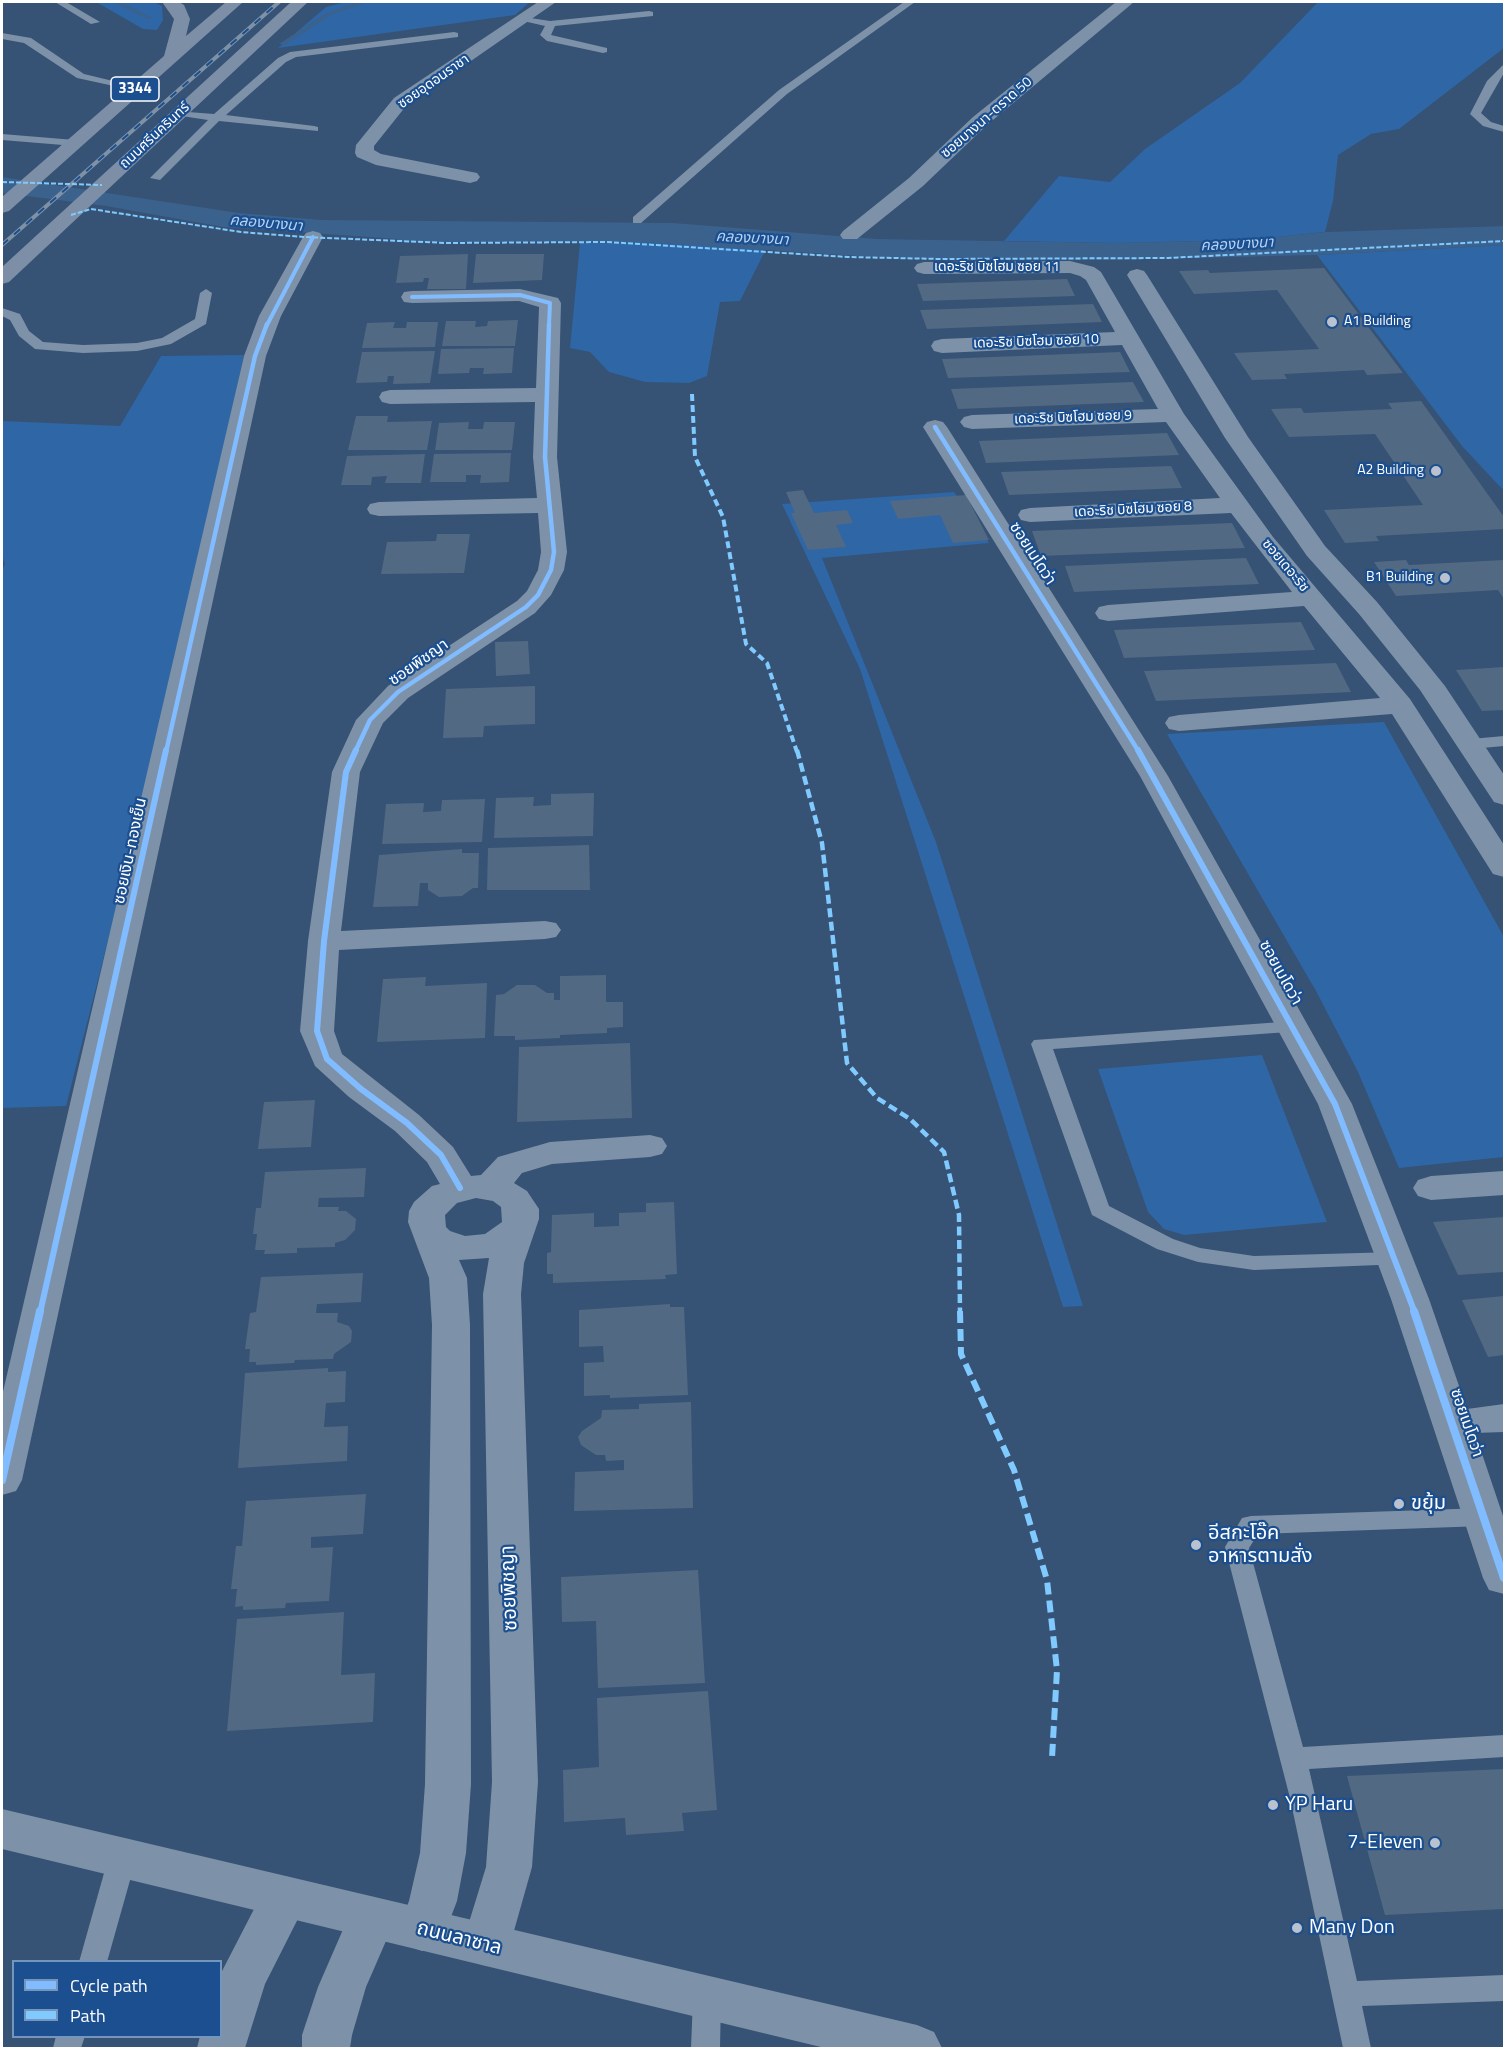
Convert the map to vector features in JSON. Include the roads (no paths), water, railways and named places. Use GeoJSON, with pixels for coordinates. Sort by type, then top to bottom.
{"type":"FeatureCollection","features":[{"type":"Feature","properties":{"kind":"main road"},"geometry":{"type":"LineString","coordinates":[[170,2],[178,9],[182,19],[172,57]]}},
{"type":"Feature","properties":{"kind":"main road","name":"3344"},"geometry":{"type":"LineString","coordinates":[[2,207],[235,2]]}},
{"type":"Feature","properties":{"kind":"main road","name":"ถนนศรีนครินทร์"},"geometry":{"type":"LineString","coordinates":[[5,277],[300,2]]}},
{"type":"Feature","properties":{"kind":"main road"},"geometry":{"type":"LineString","coordinates":[[282,19],[319,2]]}},
{"type":"Feature","properties":{"kind":"street","name":"ซอยอุดอนราชา"},"geometry":{"type":"LineString","coordinates":[[470,177],[376,159],[364,153],[365,145],[400,102],[548,2]]}},
{"type":"Feature","properties":{"kind":"street","name":"ซอยบางนา-ตราด 50"},"geometry":{"type":"LineString","coordinates":[[850,235],[916,182],[980,121],[1126,2]]}},
{"type":"Feature","properties":{"kind":"street","name":"ซอยเงิน-ทองเย็น"},"geometry":{"type":"LineString","coordinates":[[2,1480],[255,356],[270,316],[313,237]]}},
{"type":"Feature","properties":{"kind":"street","name":"เดอะริช บิซโฮม ซอย 11"},"geometry":{"type":"LineString","coordinates":[[924,268],[1070,267]]}},
{"type":"Feature","properties":{"kind":"street","name":"ซอยเดอะริช"},"geometry":{"type":"LineString","coordinates":[[1070,267],[1087,270],[1094,276],[1173,415],[1237,505],[1400,705],[1504,868]]}},
{"type":"Feature","properties":{"kind":"street"},"geometry":{"type":"LineString","coordinates":[[1137,275],[1237,438],[1316,551],[1431,686],[1504,796]]}},
{"type":"Feature","properties":{"kind":"street","name":"ซอยพิชญา"},"geometry":{"type":"LineString","coordinates":[[412,297],[520,295],[550,303],[551,334],[546,394],[545,457],[554,552],[551,570],[538,595],[526,607],[398,692],[370,720],[346,772],[324,941],[317,1031],[327,1059],[361,1089],[407,1123],[476,1188],[514,1199],[520,1209],[521,1220],[506,1263],[502,1294],[516,1782],[509,1867],[486,1945]]}},
{"type":"Feature","properties":{"kind":"street","name":"เดอะริช บิซโฮม ซอย 10"},"geometry":{"type":"LineString","coordinates":[[942,346],[1130,338]]}},
{"type":"Feature","properties":{"kind":"street"},"geometry":{"type":"LineString","coordinates":[[390,397],[546,394]]}},
{"type":"Feature","properties":{"kind":"street","name":"เดอะริช บิซโฮม ซอย 9"},"geometry":{"type":"LineString","coordinates":[[972,422],[1173,415]]}},
{"type":"Feature","properties":{"kind":"street","name":"ซอยเมโดว่า"},"geometry":{"type":"LineString","coordinates":[[935,427],[1150,770],[1295,1027],[1335,1104],[1395,1259],[1504,1578]]}},
{"type":"Feature","properties":{"kind":"street"},"geometry":{"type":"LineString","coordinates":[[379,509],[549,505]]}},
{"type":"Feature","properties":{"kind":"street","name":"เดอะริช บิซโฮม ซอย 8"},"geometry":{"type":"LineString","coordinates":[[1030,515],[1237,505]]}},
{"type":"Feature","properties":{"kind":"street"},"geometry":{"type":"LineString","coordinates":[[1108,613],[1311,598]]}},
{"type":"Feature","properties":{"kind":"street"},"geometry":{"type":"LineString","coordinates":[[1179,723],[1400,705]]}},
{"type":"Feature","properties":{"kind":"street"},"geometry":{"type":"LineString","coordinates":[[324,941],[545,930]]}},
{"type":"Feature","properties":{"kind":"street"},"geometry":{"type":"LineString","coordinates":[[422,1930],[433,1901],[443,1853],[448,1784],[451,1325],[448,1278],[429,1232],[426,1222],[427,1211],[445,1194],[476,1188],[510,1165],[550,1153],[650,1146]]}},
{"type":"Feature","properties":{"kind":"street"},"geometry":{"type":"LineString","coordinates":[[1431,1188],[1504,1184]]}},
{"type":"Feature","properties":{"kind":"street"},"geometry":{"type":"LineString","coordinates":[[429,1232],[436,1240],[448,1246],[479,1249],[507,1239],[517,1229]]}},
{"type":"Feature","properties":{"kind":"street","name":"ถนนลาซาล"},"geometry":{"type":"LineString","coordinates":[[2,1829],[917,2049]]}},
{"type":"Feature","properties":{"kind":"street"},"geometry":{"type":"LineString","coordinates":[[221,2049],[242,1981],[285,1897]]}},
{"type":"Feature","properties":{"kind":"street"},"geometry":{"type":"LineString","coordinates":[[326,2049],[327,2036],[342,1987],[372,1918]]}},
{"type":"Feature","properties":{"kind":"lane"},"geometry":{"type":"LineString","coordinates":[[60,2],[94,22]]}},
{"type":"Feature","properties":{"kind":"lane"},"geometry":{"type":"LineString","coordinates":[[637,220],[783,92],[910,2]]}},
{"type":"Feature","properties":{"kind":"lane"},"geometry":{"type":"LineString","coordinates":[[524,20],[550,24],[649,14]]}},
{"type":"Feature","properties":{"kind":"lane"},"geometry":{"type":"LineString","coordinates":[[550,24],[552,27],[545,35],[546,37],[603,50]]}},
{"type":"Feature","properties":{"kind":"lane"},"geometry":{"type":"LineString","coordinates":[[156,178],[215,118],[282,60],[294,54],[454,35]]}},
{"type":"Feature","properties":{"kind":"lane"},"geometry":{"type":"LineString","coordinates":[[2,36],[27,40],[81,76],[137,88]]}},
{"type":"Feature","properties":{"kind":"lane"},"geometry":{"type":"LineString","coordinates":[[1504,67],[1492,81],[1475,114],[1487,123],[1504,129]]}},
{"type":"Feature","properties":{"kind":"lane"},"geometry":{"type":"LineString","coordinates":[[179,113],[314,129]]}},
{"type":"Feature","properties":{"kind":"lane"},"geometry":{"type":"LineString","coordinates":[[2,137],[75,143]]}},
{"type":"Feature","properties":{"kind":"lane"},"geometry":{"type":"LineString","coordinates":[[2,312],[15,317],[24,333],[40,346],[83,349],[137,347],[166,341],[201,321],[206,293]]}},
{"type":"Feature","properties":{"kind":"lane"},"geometry":{"type":"LineString","coordinates":[[1471,744],[1504,741]]}},
{"type":"Feature","properties":{"kind":"lane"},"geometry":{"type":"LineString","coordinates":[[1295,1027],[1041,1044],[1100,1210],[1165,1244],[1198,1255],[1254,1263],[1395,1259]]}},
{"type":"Feature","properties":{"kind":"lane"},"geometry":{"type":"LineString","coordinates":[[1357,2049],[1292,1759],[1237,1547],[1251,1525],[1484,1517]]}},
{"type":"Feature","properties":{"kind":"lane"},"geometry":{"type":"LineString","coordinates":[[1292,1759],[1504,1746]]}},
{"type":"Feature","properties":{"kind":"lane"},"geometry":{"type":"LineString","coordinates":[[94,1960],[122,1859]]}},
{"type":"Feature","properties":{"kind":"lane"},"geometry":{"type":"LineString","coordinates":[[1345,1995],[1504,1988]]}},
{"type":"Feature","properties":{"kind":"lane"},"geometry":{"type":"LineString","coordinates":[[705,2049],[707,1998]]}},
{"type":"Feature","properties":{"kind":"water","name":"คลองบางนา"},"geometry":{"type":"Polygon","coordinates":[[[2,177],[239,213],[322,220],[673,223],[877,239],[1116,243],[1250,240],[1325,232],[1504,226],[1504,245],[1317,255],[1110,260],[905,259],[641,242],[396,242],[397,239],[223,227],[106,206],[2,193],[2,177]]]}},
{"type":"Feature","properties":{"kind":"waterway"},"geometry":{"type":"LineString","coordinates":[[117,2],[149,18]]}},
{"type":"Feature","properties":{"kind":"waterway"},"geometry":{"type":"LineString","coordinates":[[283,44],[327,15],[363,2]]}},
{"type":"Feature","properties":{"kind":"railway"},"geometry":{"type":"LineString","coordinates":[[2,245],[279,2]]}},
{"type":"Feature","properties":{"kind":"place","name":"A1 Building"},"geometry":{"type":"Point","coordinates":[1332,322]}},
{"type":"Feature","properties":{"kind":"place","name":"A2 Building"},"geometry":{"type":"Point","coordinates":[1436,471]}},
{"type":"Feature","properties":{"kind":"place","name":"B1 Building"},"geometry":{"type":"Point","coordinates":[1445,578]}},
{"type":"Feature","properties":{"kind":"place","name":"ขยุ้ม"},"geometry":{"type":"Point","coordinates":[1399,1504]}},
{"type":"Feature","properties":{"kind":"place","name":"อีสกะโอ๊ค อาหารตามสั่ง"},"geometry":{"type":"Point","coordinates":[1196,1545]}},
{"type":"Feature","properties":{"kind":"place","name":"YP Haru"},"geometry":{"type":"Point","coordinates":[1273,1805]}},
{"type":"Feature","properties":{"kind":"place","name":"7-Eleven"},"geometry":{"type":"Point","coordinates":[1435,1843]}},
{"type":"Feature","properties":{"kind":"place","name":"Many Don"},"geometry":{"type":"Point","coordinates":[1297,1928]}}]}
